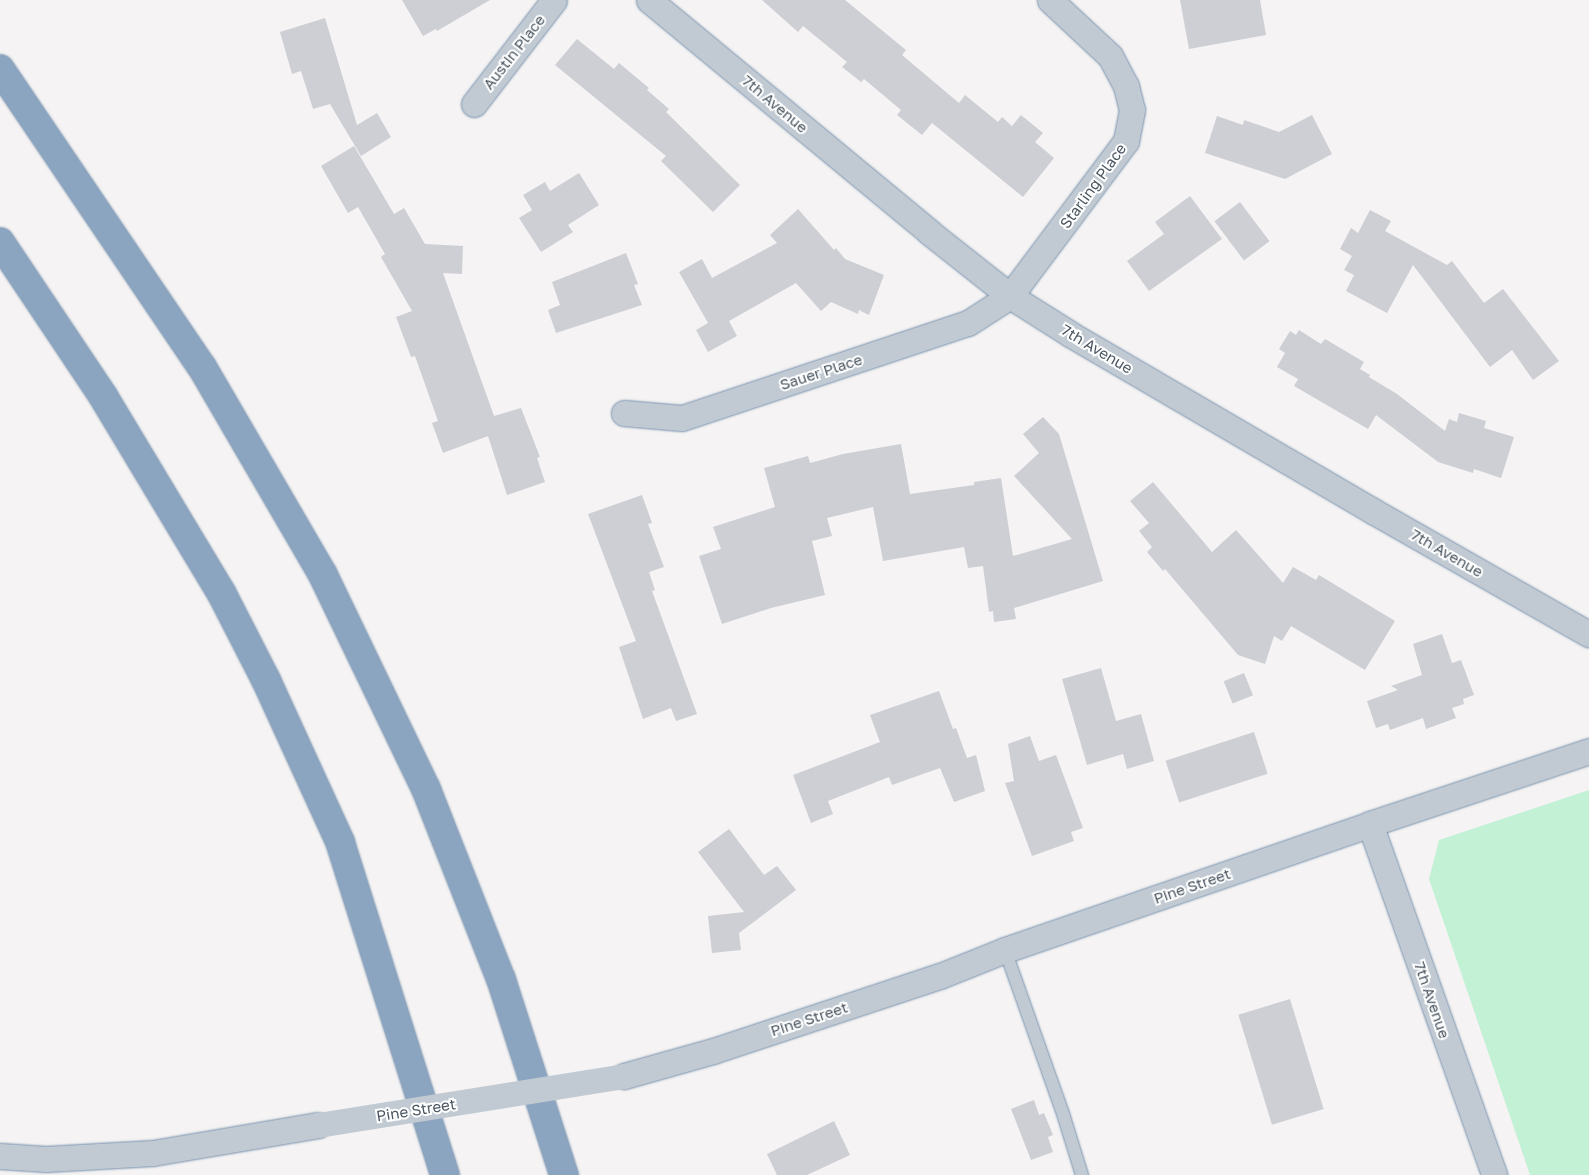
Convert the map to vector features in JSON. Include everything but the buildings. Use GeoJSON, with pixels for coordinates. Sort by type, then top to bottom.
{"type":"FeatureCollection","features":[{"type":"Feature","properties":{"kind":"highway"},"geometry":{"type":"LineString","coordinates":[[0,70],[202,367],[323,575],[429,798],[501,979],[564,1175]]}},
{"type":"Feature","properties":{"kind":"highway"},"geometry":{"type":"LineString","coordinates":[[0,242],[104,396],[222,594],[266,680],[340,842],[445,1175]]}},
{"type":"Feature","properties":{"kind":"street","name":"Austin Place"},"geometry":{"type":"LineString","coordinates":[[474,104],[554,0]]}},
{"type":"Feature","properties":{"kind":"street","name":"7th Avenue"},"geometry":{"type":"LineString","coordinates":[[649,0],[929,232],[1010,296],[1070,334],[1364,506],[1589,634]]}},
{"type":"Feature","properties":{"kind":"street","name":"Starling Place"},"geometry":{"type":"LineString","coordinates":[[1010,296],[1126,141],[1132,110],[1126,86],[1110,56],[1050,0]]}},
{"type":"Feature","properties":{"kind":"street","name":"Sauer Place"},"geometry":{"type":"LineString","coordinates":[[624,413],[682,418],[968,323],[1010,296]]}},
{"type":"Feature","properties":{"kind":"street","name":"Pine Street"},"geometry":{"type":"LineString","coordinates":[[0,1156],[48,1167],[153,1153],[624,1076],[714,1051],[930,979],[1005,950],[1370,824],[1589,751]]}},
{"type":"Feature","properties":{"kind":"street","name":"7th Avenue"},"geometry":{"type":"LineString","coordinates":[[1370,824],[1494,1175]]}},
{"type":"Feature","properties":{"kind":"lane"},"geometry":{"type":"LineString","coordinates":[[1005,950],[1064,1117],[1082,1175]]}},
{"type":"Feature","properties":{"kind":"green space"},"geometry":{"type":"Polygon","coordinates":[[[1589,790],[1589,1175],[1530,1175],[1429,879],[1439,840],[1589,790]]]}}]}
